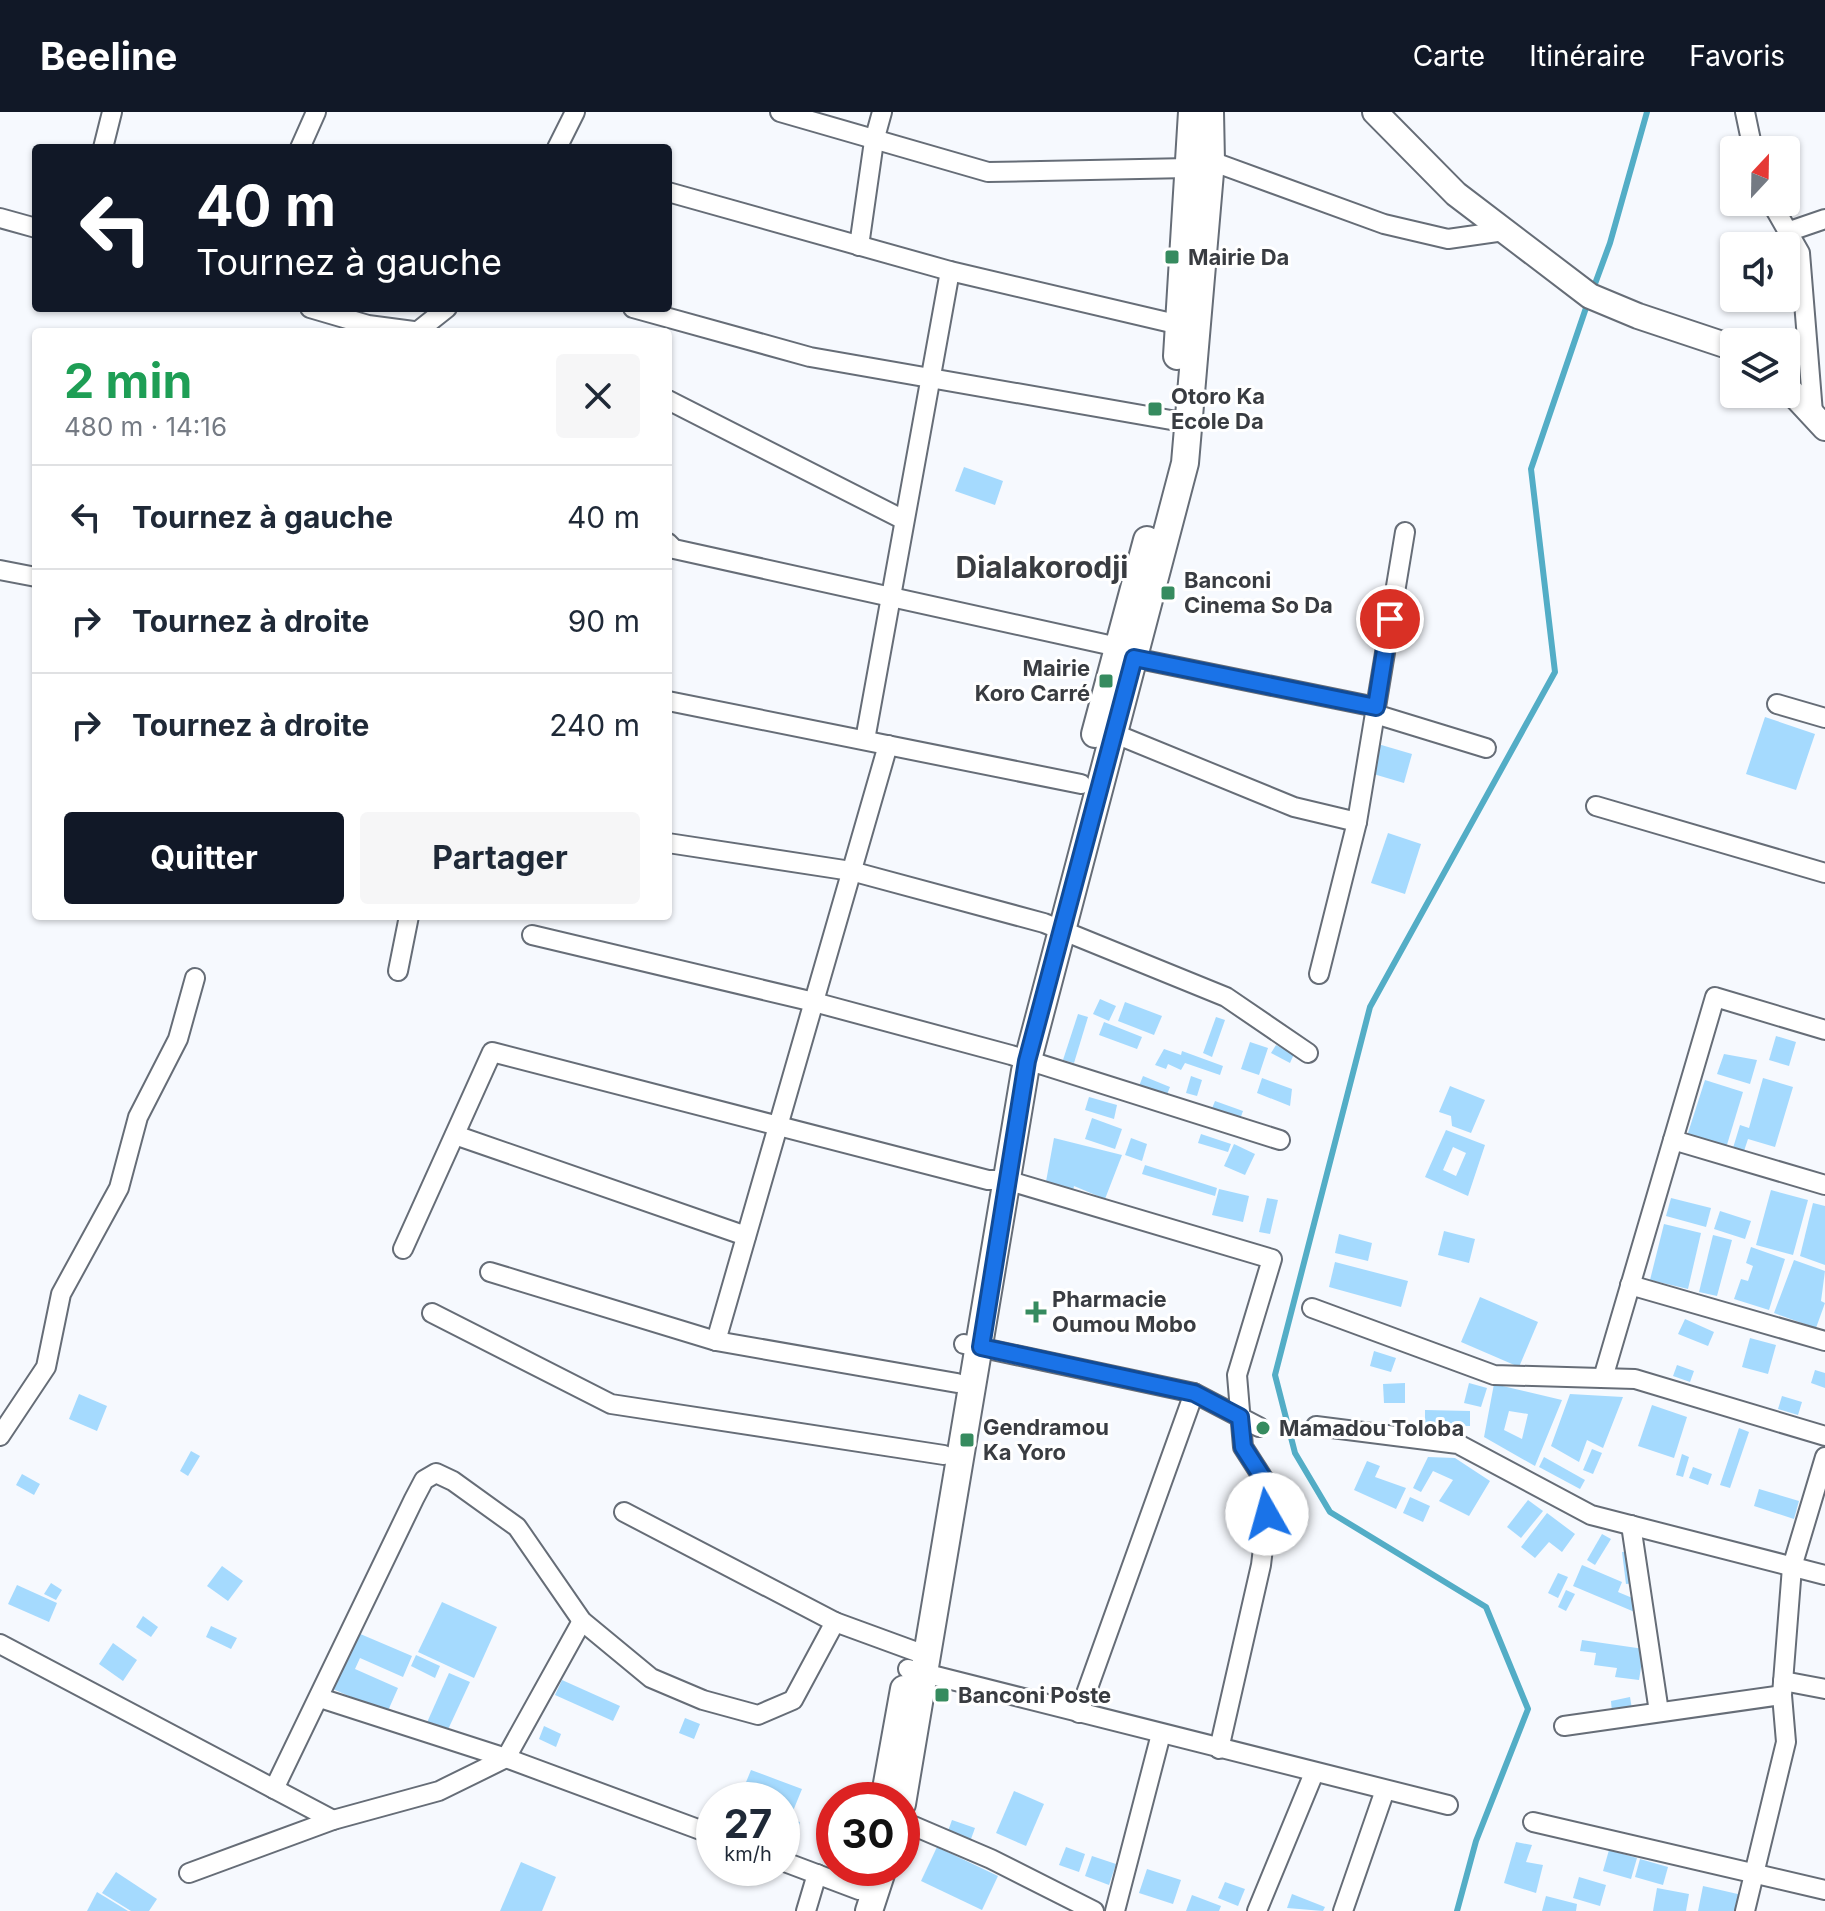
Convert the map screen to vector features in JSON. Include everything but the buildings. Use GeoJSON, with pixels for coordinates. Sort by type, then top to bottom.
{"type":"FeatureCollection","features":[{"type":"Feature","properties":{"kind":"main road"},"geometry":{"type":"LineString","coordinates":[[888,1782],[918,1662],[1019,1058],[1052,926],[1081,784],[1185,463],[1200,164],[1192,112]]}},
{"type":"Feature","properties":{"kind":"main road"},"geometry":{"type":"LineString","coordinates":[[1052,926],[1113,733],[1126,652],[1167,460],[1180,325],[1200,164],[1210,112]]}},
{"type":"Feature","properties":{"kind":"main road"},"geometry":{"type":"LineString","coordinates":[[904,1782],[944,1455],[957,1383],[972,1346]]}},
{"type":"Feature","properties":{"kind":"street"},"geometry":{"type":"LineString","coordinates":[[104,144],[112,112]]}},
{"type":"Feature","properties":{"kind":"street"},"geometry":{"type":"LineString","coordinates":[[302,144],[316,112]]}},
{"type":"Feature","properties":{"kind":"street"},"geometry":{"type":"LineString","coordinates":[[559,144],[575,112]]}},
{"type":"Feature","properties":{"kind":"street"},"geometry":{"type":"LineString","coordinates":[[780,112],[988,172],[1200,164],[1384,224],[1448,239],[1504,231]]}},
{"type":"Feature","properties":{"kind":"street"},"geometry":{"type":"LineString","coordinates":[[859,246],[874,141],[882,112]]}},
{"type":"Feature","properties":{"kind":"street"},"geometry":{"type":"LineString","coordinates":[[1375,112],[1456,194],[1590,296],[1720,343]]}},
{"type":"Feature","properties":{"kind":"street"},"geometry":{"type":"LineString","coordinates":[[1745,112],[1750,136]]}},
{"type":"Feature","properties":{"kind":"street"},"geometry":{"type":"LineString","coordinates":[[672,193],[950,271],[1180,325]]}},
{"type":"Feature","properties":{"kind":"street"},"geometry":{"type":"LineString","coordinates":[[1780,216],[1800,253],[1819,420]]}},
{"type":"Feature","properties":{"kind":"street"},"geometry":{"type":"LineString","coordinates":[[0,218],[32,227]]}},
{"type":"Feature","properties":{"kind":"street"},"geometry":{"type":"LineString","coordinates":[[1790,231],[1825,219]]}},
{"type":"Feature","properties":{"kind":"street"},"geometry":{"type":"LineString","coordinates":[[865,740],[950,271]]}},
{"type":"Feature","properties":{"kind":"street"},"geometry":{"type":"LineString","coordinates":[[324,312],[368,325],[394,328]]}},
{"type":"Feature","properties":{"kind":"street"},"geometry":{"type":"LineString","coordinates":[[423,328],[442,312]]}},
{"type":"Feature","properties":{"kind":"street"},"geometry":{"type":"LineString","coordinates":[[641,312],[672,327],[810,357],[1171,420]]}},
{"type":"Feature","properties":{"kind":"street"},"geometry":{"type":"LineString","coordinates":[[1800,400],[1819,420]]}},
{"type":"Feature","properties":{"kind":"street"},"geometry":{"type":"LineString","coordinates":[[672,402],[904,520]]}},
{"type":"Feature","properties":{"kind":"street"},"geometry":{"type":"LineString","coordinates":[[1319,974],[1357,822],[1405,532]]}},
{"type":"Feature","properties":{"kind":"street"},"geometry":{"type":"LineString","coordinates":[[672,547],[1376,711],[1486,748]]}},
{"type":"Feature","properties":{"kind":"street"},"geometry":{"type":"LineString","coordinates":[[0,570],[32,576]]}},
{"type":"Feature","properties":{"kind":"street"},"geometry":{"type":"LineString","coordinates":[[672,702],[1081,784]]}},
{"type":"Feature","properties":{"kind":"street"},"geometry":{"type":"LineString","coordinates":[[1777,704],[1825,718]]}},
{"type":"Feature","properties":{"kind":"street"},"geometry":{"type":"LineString","coordinates":[[1113,733],[1294,807],[1357,822]]}},
{"type":"Feature","properties":{"kind":"street"},"geometry":{"type":"LineString","coordinates":[[716,1341],[888,745]]}},
{"type":"Feature","properties":{"kind":"street"},"geometry":{"type":"LineString","coordinates":[[1596,806],[1825,873]]}},
{"type":"Feature","properties":{"kind":"street"},"geometry":{"type":"LineString","coordinates":[[672,844],[851,871],[1052,926],[1226,997],[1308,1053]]}},
{"type":"Feature","properties":{"kind":"street"},"geometry":{"type":"LineString","coordinates":[[398,971],[408,920]]}},
{"type":"Feature","properties":{"kind":"street"},"geometry":{"type":"LineString","coordinates":[[532,935],[814,1002],[1019,1058],[1280,1140]]}},
{"type":"Feature","properties":{"kind":"street"},"geometry":{"type":"LineString","coordinates":[[0,1435],[46,1367],[61,1294],[119,1188],[138,1117],[178,1039],[195,978]]}},
{"type":"Feature","properties":{"kind":"street"},"geometry":{"type":"LineString","coordinates":[[1603,1378],[1715,997],[1825,1030]]}},
{"type":"Feature","properties":{"kind":"street"},"geometry":{"type":"LineString","coordinates":[[403,1249],[492,1052],[777,1128],[997,1180],[1272,1259],[1237,1375],[1243,1447],[1270,1489],[1261,1565],[1219,1749]]}},
{"type":"Feature","properties":{"kind":"street"},"geometry":{"type":"LineString","coordinates":[[455,1135],[746,1236]]}},
{"type":"Feature","properties":{"kind":"street"},"geometry":{"type":"LineString","coordinates":[[1673,1140],[1825,1185]]}},
{"type":"Feature","properties":{"kind":"street"},"geometry":{"type":"LineString","coordinates":[[490,1272],[716,1341],[957,1383]]}},
{"type":"Feature","properties":{"kind":"street"},"geometry":{"type":"LineString","coordinates":[[1630,1285],[1825,1341]]}},
{"type":"Feature","properties":{"kind":"street"},"geometry":{"type":"LineString","coordinates":[[1312,1308],[1494,1375],[1635,1379],[1825,1436]]}},
{"type":"Feature","properties":{"kind":"street"},"geometry":{"type":"LineString","coordinates":[[432,1313],[611,1404],[944,1455]]}},
{"type":"Feature","properties":{"kind":"street"},"geometry":{"type":"LineString","coordinates":[[972,1346],[1194,1393],[1259,1427]]}},
{"type":"Feature","properties":{"kind":"street"},"geometry":{"type":"LineString","coordinates":[[1079,1713],[1194,1393]]}},
{"type":"Feature","properties":{"kind":"street"},"geometry":{"type":"LineString","coordinates":[[1316,1426],[1458,1444],[1591,1515],[1825,1575]]}},
{"type":"Feature","properties":{"kind":"street"},"geometry":{"type":"LineString","coordinates":[[1745,1911],[1786,1742],[1782,1688],[1792,1567],[1825,1457]]}},
{"type":"Feature","properties":{"kind":"street"},"geometry":{"type":"LineString","coordinates":[[274,1789],[419,1489],[424,1480],[436,1473],[453,1481],[517,1527],[582,1621],[651,1678],[703,1700],[758,1715],[793,1700],[835,1622]]}},
{"type":"Feature","properties":{"kind":"street"},"geometry":{"type":"LineString","coordinates":[[624,1512],[918,1662],[1079,1713],[1448,1805]]}},
{"type":"Feature","properties":{"kind":"street"},"geometry":{"type":"LineString","coordinates":[[1631,1525],[1659,1712]]}},
{"type":"Feature","properties":{"kind":"street"},"geometry":{"type":"LineString","coordinates":[[189,1873],[333,1820],[439,1791],[506,1758],[582,1621]]}},
{"type":"Feature","properties":{"kind":"street"},"geometry":{"type":"LineString","coordinates":[[0,1644],[333,1820]]}},
{"type":"Feature","properties":{"kind":"street"},"geometry":{"type":"LineString","coordinates":[[1564,1726],[1659,1712],[1782,1688],[1825,1689]]}},
{"type":"Feature","properties":{"kind":"street"},"geometry":{"type":"LineString","coordinates":[[320,1698],[506,1758],[696,1828]]}},
{"type":"Feature","properties":{"kind":"street"},"geometry":{"type":"LineString","coordinates":[[1115,1911],[1161,1734]]}},
{"type":"Feature","properties":{"kind":"street"},"geometry":{"type":"LineString","coordinates":[[1257,1911],[1314,1773]]}},
{"type":"Feature","properties":{"kind":"street"},"geometry":{"type":"LineString","coordinates":[[1343,1911],[1385,1790]]}},
{"type":"Feature","properties":{"kind":"street"},"geometry":{"type":"LineString","coordinates":[[1533,1822],[1825,1890]]}},
{"type":"Feature","properties":{"kind":"street"},"geometry":{"type":"LineString","coordinates":[[920,1829],[991,1859],[1094,1911]]}},
{"type":"Feature","properties":{"kind":"street"},"geometry":{"type":"LineString","coordinates":[[806,1911],[816,1877]]}},
{"type":"Feature","properties":{"kind":"street"},"geometry":{"type":"LineString","coordinates":[[842,1886],[861,1895]]}},
{"type":"Feature","properties":{"kind":"waterway"},"geometry":{"type":"LineString","coordinates":[[1592,292],[1610,243],[1647,112]]}},
{"type":"Feature","properties":{"kind":"waterway"},"geometry":{"type":"LineString","coordinates":[[1457,1911],[1476,1841],[1528,1709],[1486,1607],[1330,1512],[1295,1453],[1275,1375],[1370,1007],[1555,672],[1531,469],[1588,302]]}},
{"type":"Feature","properties":{"kind":"place","name":"Mairie Da"},"geometry":{"type":"Point","coordinates":[1172,257]}},
{"type":"Feature","properties":{"kind":"place","name":"Otoro Ka Ecole Da"},"geometry":{"type":"Point","coordinates":[1155,409]}},
{"type":"Feature","properties":{"kind":"place","name":"Banconi Cinema So Da"},"geometry":{"type":"Point","coordinates":[1168,593]}},
{"type":"Feature","properties":{"kind":"place","name":"Mairie Koro Carré"},"geometry":{"type":"Point","coordinates":[1106,681]}},
{"type":"Feature","properties":{"kind":"place","name":"Pharmacie Oumou Mobo"},"geometry":{"type":"Point","coordinates":[1036,1312]}},
{"type":"Feature","properties":{"kind":"place","name":"Mamadou Toloba"},"geometry":{"type":"Point","coordinates":[1263,1428]}},
{"type":"Feature","properties":{"kind":"place","name":"Gendramou Ka Yoro"},"geometry":{"type":"Point","coordinates":[967,1440]}},
{"type":"Feature","properties":{"kind":"place","name":"Banconi Poste"},"geometry":{"type":"Point","coordinates":[942,1695]}},
{"type":"Feature","properties":{"kind":"district","name":"Dialakorodji"},"geometry":{"type":"Point","coordinates":[1042,568]}},
{"type":"Feature","properties":{"kind":"route"},"geometry":{"type":"LineString","coordinates":[[1267,1514],[1270,1489],[1243,1447],[1240,1417],[1194,1393],[981,1347],[1027,1061],[1134,658],[1376,707],[1390,619]]}}]}
